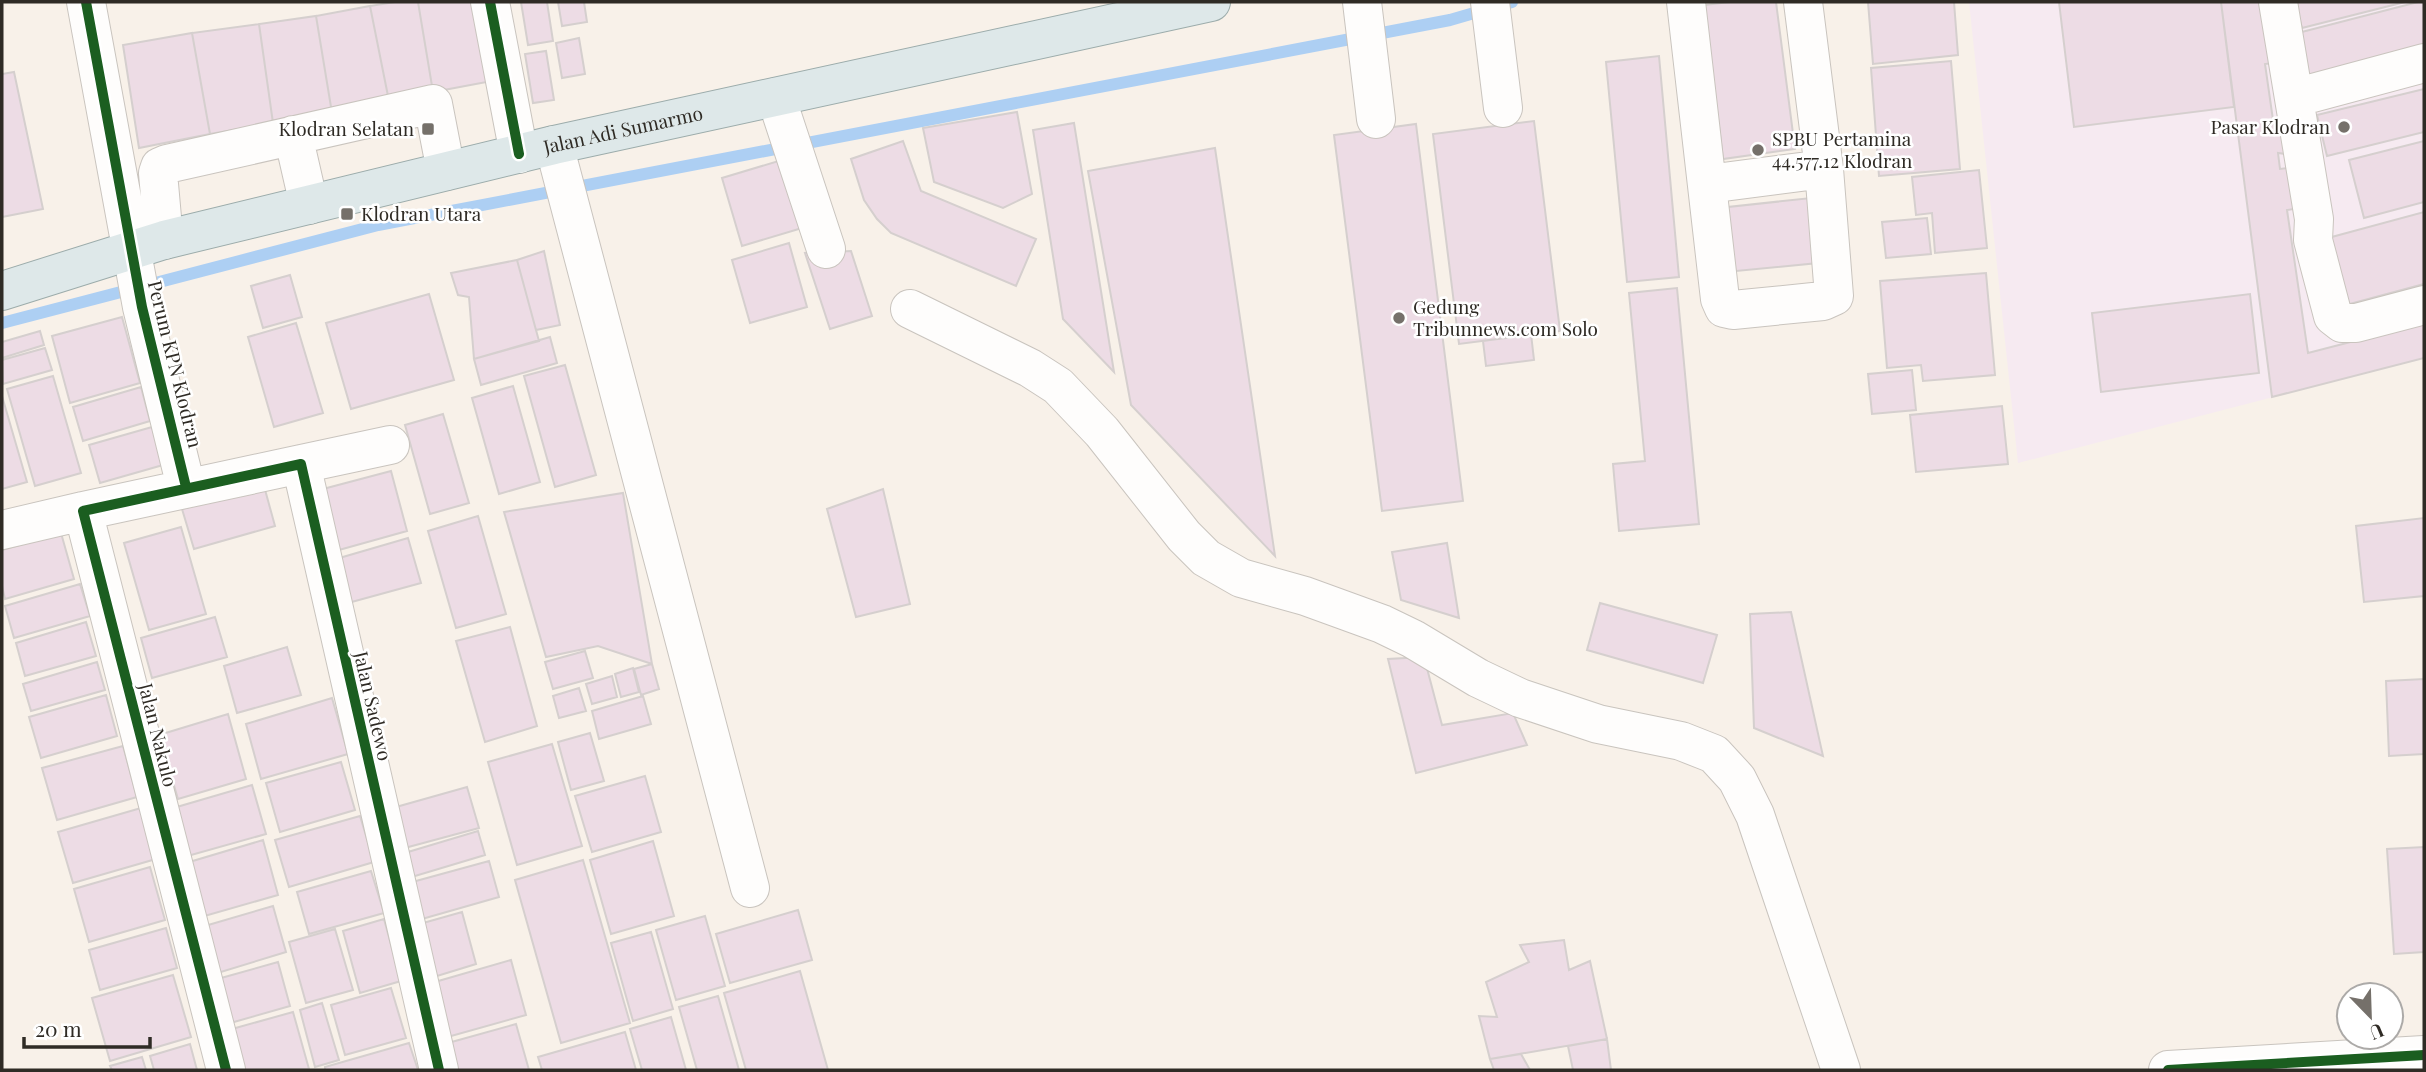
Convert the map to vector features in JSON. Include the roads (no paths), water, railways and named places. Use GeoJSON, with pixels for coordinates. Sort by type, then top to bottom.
{"type":"FeatureCollection","features":[{"type":"Feature","properties":{"kind":"main road","name":"Jalan Adi Sumarmo"},"geometry":{"type":"LineString","coordinates":[[2,291],[143,268],[309,205],[446,171],[552,170],[785,125],[1211,2]]}},
{"type":"Feature","properties":{"kind":"street"},"geometry":{"type":"LineString","coordinates":[[86,2],[143,268]]}},
{"type":"Feature","properties":{"kind":"street"},"geometry":{"type":"LineString","coordinates":[[491,2],[552,170],[750,888]]}},
{"type":"Feature","properties":{"kind":"street"},"geometry":{"type":"LineString","coordinates":[[1686,2],[1724,309],[1734,310],[1823,301],[1834,296],[1824,169],[1803,2]]}},
{"type":"Feature","properties":{"kind":"street"},"geometry":{"type":"LineString","coordinates":[[2278,2],[2314,219],[2313,240],[2333,316],[2342,323],[2356,323],[2424,305]]}},
{"type":"Feature","properties":{"kind":"street"},"geometry":{"type":"LineString","coordinates":[[1363,11],[1376,119]]}},
{"type":"Feature","properties":{"kind":"street"},"geometry":{"type":"LineString","coordinates":[[1492,17],[1503,108]]}},
{"type":"Feature","properties":{"kind":"street"},"geometry":{"type":"LineString","coordinates":[[2294,98],[2424,63]]}},
{"type":"Feature","properties":{"kind":"street"},"geometry":{"type":"LineString","coordinates":[[143,268],[160,167],[433,104],[446,171]]}},
{"type":"Feature","properties":{"kind":"street"},"geometry":{"type":"LineString","coordinates":[[785,125],[826,249]]}},
{"type":"Feature","properties":{"kind":"street"},"geometry":{"type":"LineString","coordinates":[[293,135],[309,205]]}},
{"type":"Feature","properties":{"kind":"street"},"geometry":{"type":"LineString","coordinates":[[1708,184],[1824,169]]}},
{"type":"Feature","properties":{"kind":"street","name":"Perum KPN Klodran"},"geometry":{"type":"LineString","coordinates":[[143,268],[186,486]]}},
{"type":"Feature","properties":{"kind":"street"},"geometry":{"type":"LineString","coordinates":[[910,309],[1030,368],[1058,386],[1102,432],[1191,543],[1206,558],[1241,578],[1305,596],[1382,624],[1478,678],[1520,698],[1598,724],[1681,741],[1714,754],[1737,779],[1755,816],[1841,1070]]}},
{"type":"Feature","properties":{"kind":"street"},"geometry":{"type":"LineString","coordinates":[[2,530],[186,486],[390,445]]}},
{"type":"Feature","properties":{"kind":"street","name":"Jalan Sadewo"},"geometry":{"type":"LineString","coordinates":[[301,464],[439,1070]]}},
{"type":"Feature","properties":{"kind":"street","name":"Jalan Nakulo"},"geometry":{"type":"LineString","coordinates":[[83,511],[226,1070]]}},
{"type":"Feature","properties":{"kind":"street"},"geometry":{"type":"LineString","coordinates":[[2168,1070],[2424,1055]]}},
{"type":"Feature","properties":{"kind":"waterway"},"geometry":{"type":"LineString","coordinates":[[2,323],[378,225],[1450,20],[1512,2]]}},
{"type":"Feature","properties":{"kind":"place","name":"Pasar Klodran"},"geometry":{"type":"Point","coordinates":[2344,127]}},
{"type":"Feature","properties":{"kind":"place","name":"Klodran Selatan"},"geometry":{"type":"Point","coordinates":[428,129]}},
{"type":"Feature","properties":{"kind":"place","name":"SPBU Pertamina 44.577.12 Klodran"},"geometry":{"type":"Point","coordinates":[1758,150]}},
{"type":"Feature","properties":{"kind":"place","name":"Klodran Utara"},"geometry":{"type":"Point","coordinates":[347,214]}},
{"type":"Feature","properties":{"kind":"place","name":"Gedung Tribunnews.com Solo"},"geometry":{"type":"Point","coordinates":[1399,318]}}]}
